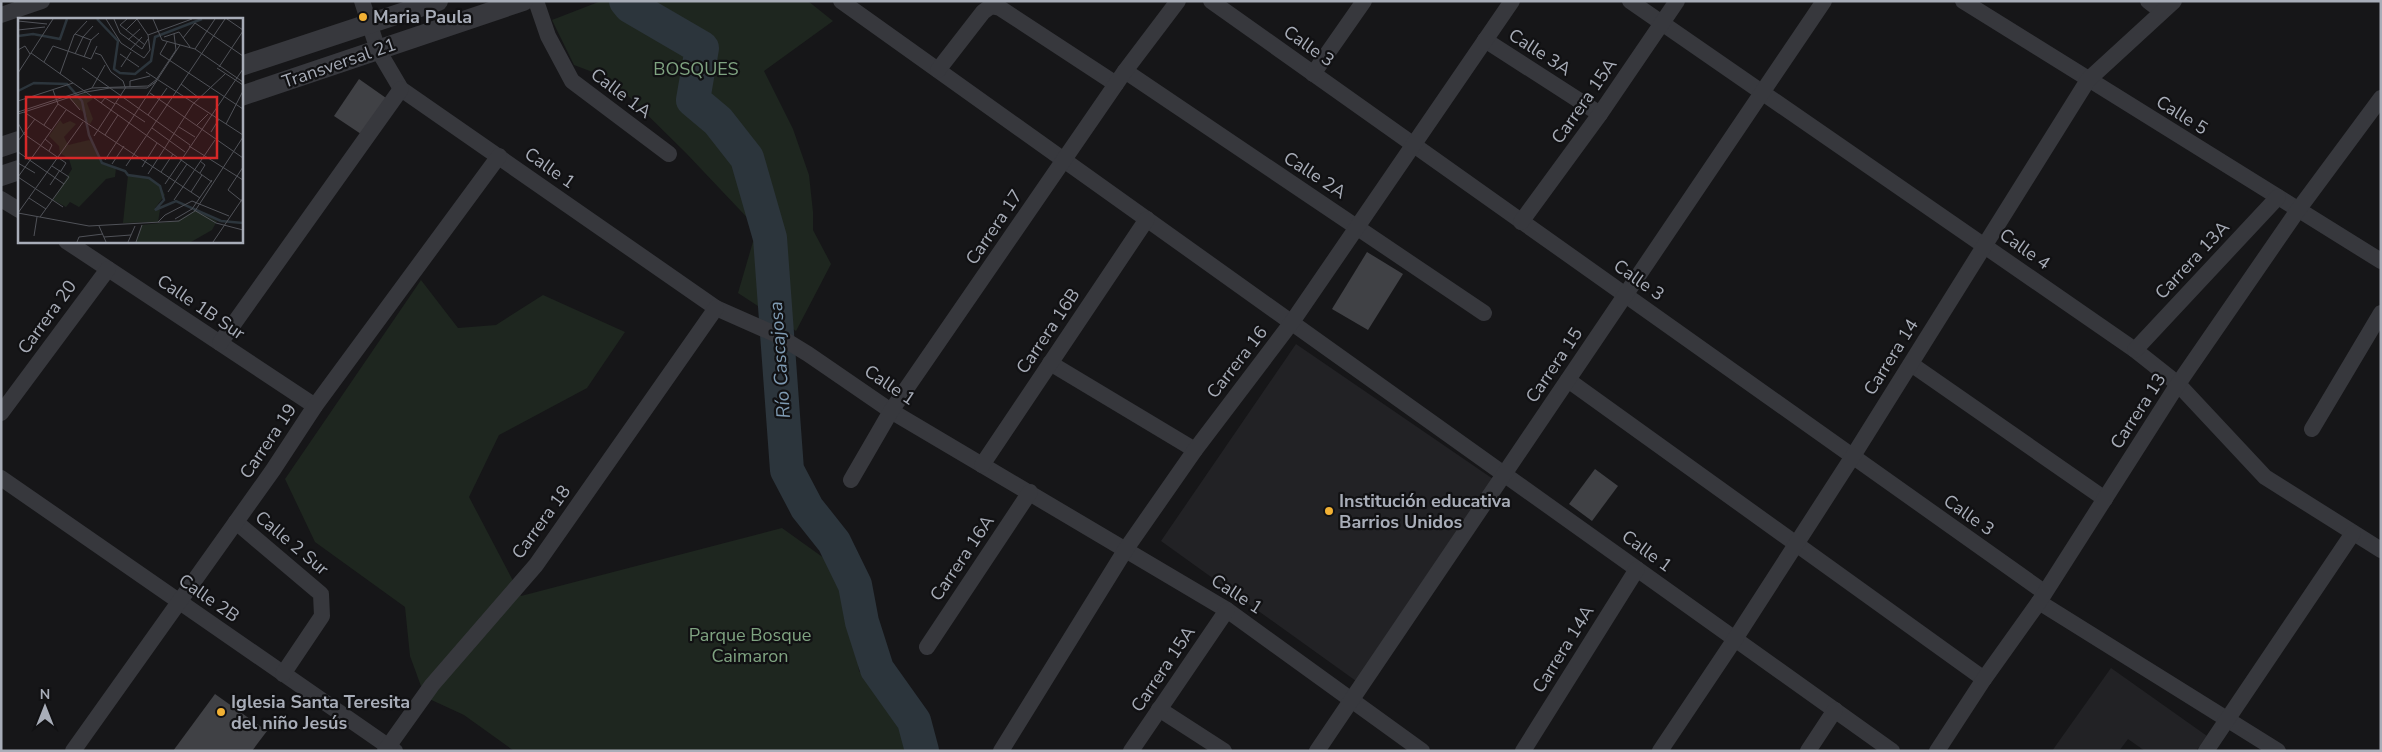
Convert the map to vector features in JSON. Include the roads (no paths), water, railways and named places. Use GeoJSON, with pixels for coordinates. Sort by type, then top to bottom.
{"type":"FeatureCollection","features":[{"type":"Feature","properties":{"kind":"street"},"geometry":{"type":"LineString","coordinates":[[1,15],[42,1]]}},
{"type":"Feature","properties":{"kind":"street"},"geometry":{"type":"LineString","coordinates":[[362,1],[368,23]]}},
{"type":"Feature","properties":{"kind":"street","name":"Transversal 21"},"geometry":{"type":"LineString","coordinates":[[242,66],[438,1]]}},
{"type":"Feature","properties":{"kind":"street","name":"Transversal 21"},"geometry":{"type":"LineString","coordinates":[[242,96],[523,1]]}},
{"type":"Feature","properties":{"kind":"street","name":"Calle 1A"},"geometry":{"type":"LineString","coordinates":[[536,1],[548,36],[572,81],[669,154]]}},
{"type":"Feature","properties":{"kind":"street","name":"Calle 1"},"geometry":{"type":"LineString","coordinates":[[840,1],[1892,751]]}},
{"type":"Feature","properties":{"kind":"street","name":"Carrera 17"},"geometry":{"type":"LineString","coordinates":[[851,480],[891,411],[1125,71],[1178,1]]}},
{"type":"Feature","properties":{"kind":"street","name":"Calle 3"},"geometry":{"type":"LineString","coordinates":[[1212,1],[1852,456],[2042,597],[2278,751]]}},
{"type":"Feature","properties":{"kind":"street"},"geometry":{"type":"LineString","coordinates":[[1313,74],[1364,1]]}},
{"type":"Feature","properties":{"kind":"street","name":"Carrera 16"},"geometry":{"type":"LineString","coordinates":[[1001,751],[1126,549],[1194,450],[1292,322],[1359,227],[1413,144],[1512,1]]}},
{"type":"Feature","properties":{"kind":"street","name":"Calle 4"},"geometry":{"type":"LineString","coordinates":[[1630,1],[2135,350],[2178,384],[2265,477],[2381,550]]}},
{"type":"Feature","properties":{"kind":"street","name":"Carrera 15A"},"geometry":{"type":"LineString","coordinates":[[1522,222],[1600,114],[1677,1]]}},
{"type":"Feature","properties":{"kind":"street","name":"Carrera 15"},"geometry":{"type":"LineString","coordinates":[[1318,751],[1824,1]]}},
{"type":"Feature","properties":{"kind":"street","name":"Calle 5"},"geometry":{"type":"LineString","coordinates":[[1963,1],[2381,261]]}},
{"type":"Feature","properties":{"kind":"street","name":"Carrera 14"},"geometry":{"type":"LineString","coordinates":[[1660,751],[1796,545],[2088,80],[2161,5]]}},
{"type":"Feature","properties":{"kind":"street"},"geometry":{"type":"LineString","coordinates":[[938,70],[983,12],[991,6],[1000,8],[1116,84]]}},
{"type":"Feature","properties":{"kind":"street","name":"Calle 1"},"geometry":{"type":"LineString","coordinates":[[368,23],[378,50],[402,88],[716,308],[777,335],[891,411],[1227,610],[1422,751]]}},
{"type":"Feature","properties":{"kind":"street","name":"Calle 3A"},"geometry":{"type":"LineString","coordinates":[[1485,40],[1600,114]]}},
{"type":"Feature","properties":{"kind":"street","name":"Calle 2A"},"geometry":{"type":"LineString","coordinates":[[1125,71],[1238,149],[1359,227],[1484,313]]}},
{"type":"Feature","properties":{"kind":"street"},"geometry":{"type":"LineString","coordinates":[[220,343],[402,88]]}},
{"type":"Feature","properties":{"kind":"street","name":"Carrera 13"},"geometry":{"type":"LineString","coordinates":[[1937,751],[1984,679],[2042,597],[2178,384],[2298,210],[2381,98]]}},
{"type":"Feature","properties":{"kind":"street"},"geometry":{"type":"LineString","coordinates":[[1,147],[18,141]]}},
{"type":"Feature","properties":{"kind":"street","name":"Carrera 19"},"geometry":{"type":"LineString","coordinates":[[73,751],[236,522],[315,406],[499,156]]}},
{"type":"Feature","properties":{"kind":"street"},"geometry":{"type":"LineString","coordinates":[[1,176],[18,170]]}},
{"type":"Feature","properties":{"kind":"street","name":"Carrera 13A"},"geometry":{"type":"LineString","coordinates":[[2135,350],[2278,197]]}},
{"type":"Feature","properties":{"kind":"street"},"geometry":{"type":"LineString","coordinates":[[1,199],[18,209]]}},
{"type":"Feature","properties":{"kind":"street","name":"Carrera 16B"},"geometry":{"type":"LineString","coordinates":[[982,465],[1147,219]]}},
{"type":"Feature","properties":{"kind":"street","name":"Calle 1B Sur"},"geometry":{"type":"LineString","coordinates":[[68,242],[315,406]]}},
{"type":"Feature","properties":{"kind":"street","name":"Carrera 20"},"geometry":{"type":"LineString","coordinates":[[1,413],[108,269]]}},
{"type":"Feature","properties":{"kind":"street","name":"Carrera 18"},"geometry":{"type":"LineString","coordinates":[[389,749],[432,685],[536,566],[716,308]]}},
{"type":"Feature","properties":{"kind":"street"},"geometry":{"type":"LineString","coordinates":[[2312,429],[2381,313]]}},
{"type":"Feature","properties":{"kind":"street"},"geometry":{"type":"LineString","coordinates":[[1050,363],[1194,450]]}},
{"type":"Feature","properties":{"kind":"street"},"geometry":{"type":"LineString","coordinates":[[1911,364],[2105,499]]}},
{"type":"Feature","properties":{"kind":"street"},"geometry":{"type":"LineString","coordinates":[[1568,380],[1984,679]]}},
{"type":"Feature","properties":{"kind":"street","name":"Calle 2B"},"geometry":{"type":"LineString","coordinates":[[1,478],[389,749]]}},
{"type":"Feature","properties":{"kind":"street","name":"Carrera 16A"},"geometry":{"type":"LineString","coordinates":[[927,647],[1030,492]]}},
{"type":"Feature","properties":{"kind":"street","name":"Calle 2 Sur"},"geometry":{"type":"LineString","coordinates":[[236,522],[320,594],[322,616],[283,674]]}},
{"type":"Feature","properties":{"kind":"street"},"geometry":{"type":"LineString","coordinates":[[2206,751],[2353,533]]}},
{"type":"Feature","properties":{"kind":"street","name":"Carrera 14A"},"geometry":{"type":"LineString","coordinates":[[1523,751],[1637,569]]}},
{"type":"Feature","properties":{"kind":"street","name":"Carrera 15A"},"geometry":{"type":"LineString","coordinates":[[1131,751],[1227,610]]}},
{"type":"Feature","properties":{"kind":"street"},"geometry":{"type":"LineString","coordinates":[[1160,709],[1224,751]]}},
{"type":"Feature","properties":{"kind":"street"},"geometry":{"type":"LineString","coordinates":[[1808,751],[1835,710]]}},
{"type":"Feature","properties":{"kind":"waterway","name":"Río Cascajosa"},"geometry":{"type":"LineString","coordinates":[[626,1],[630,6],[702,48],[693,100],[718,121],[747,158],[770,238],[787,470],[807,508],[834,542],[855,585],[862,622],[877,669],[914,721],[922,751]]}},
{"type":"Feature","properties":{"kind":"place","name":"Maria Paula"},"geometry":{"type":"Point","coordinates":[363,17]}},
{"type":"Feature","properties":{"kind":"place","name":"Institución educativa Barrios Unidos"},"geometry":{"type":"Point","coordinates":[1329,511]}},
{"type":"Feature","properties":{"kind":"place","name":"Iglesia Santa Teresita del niño Jesús"},"geometry":{"type":"Point","coordinates":[221,712]}},
{"type":"Feature","properties":{"kind":"park label","name":"BOSQUES"},"geometry":{"type":"Point","coordinates":[696,69]}},
{"type":"Feature","properties":{"kind":"park label","name":"Parque Bosque Caimaron"},"geometry":{"type":"Point","coordinates":[750,645]}}]}
